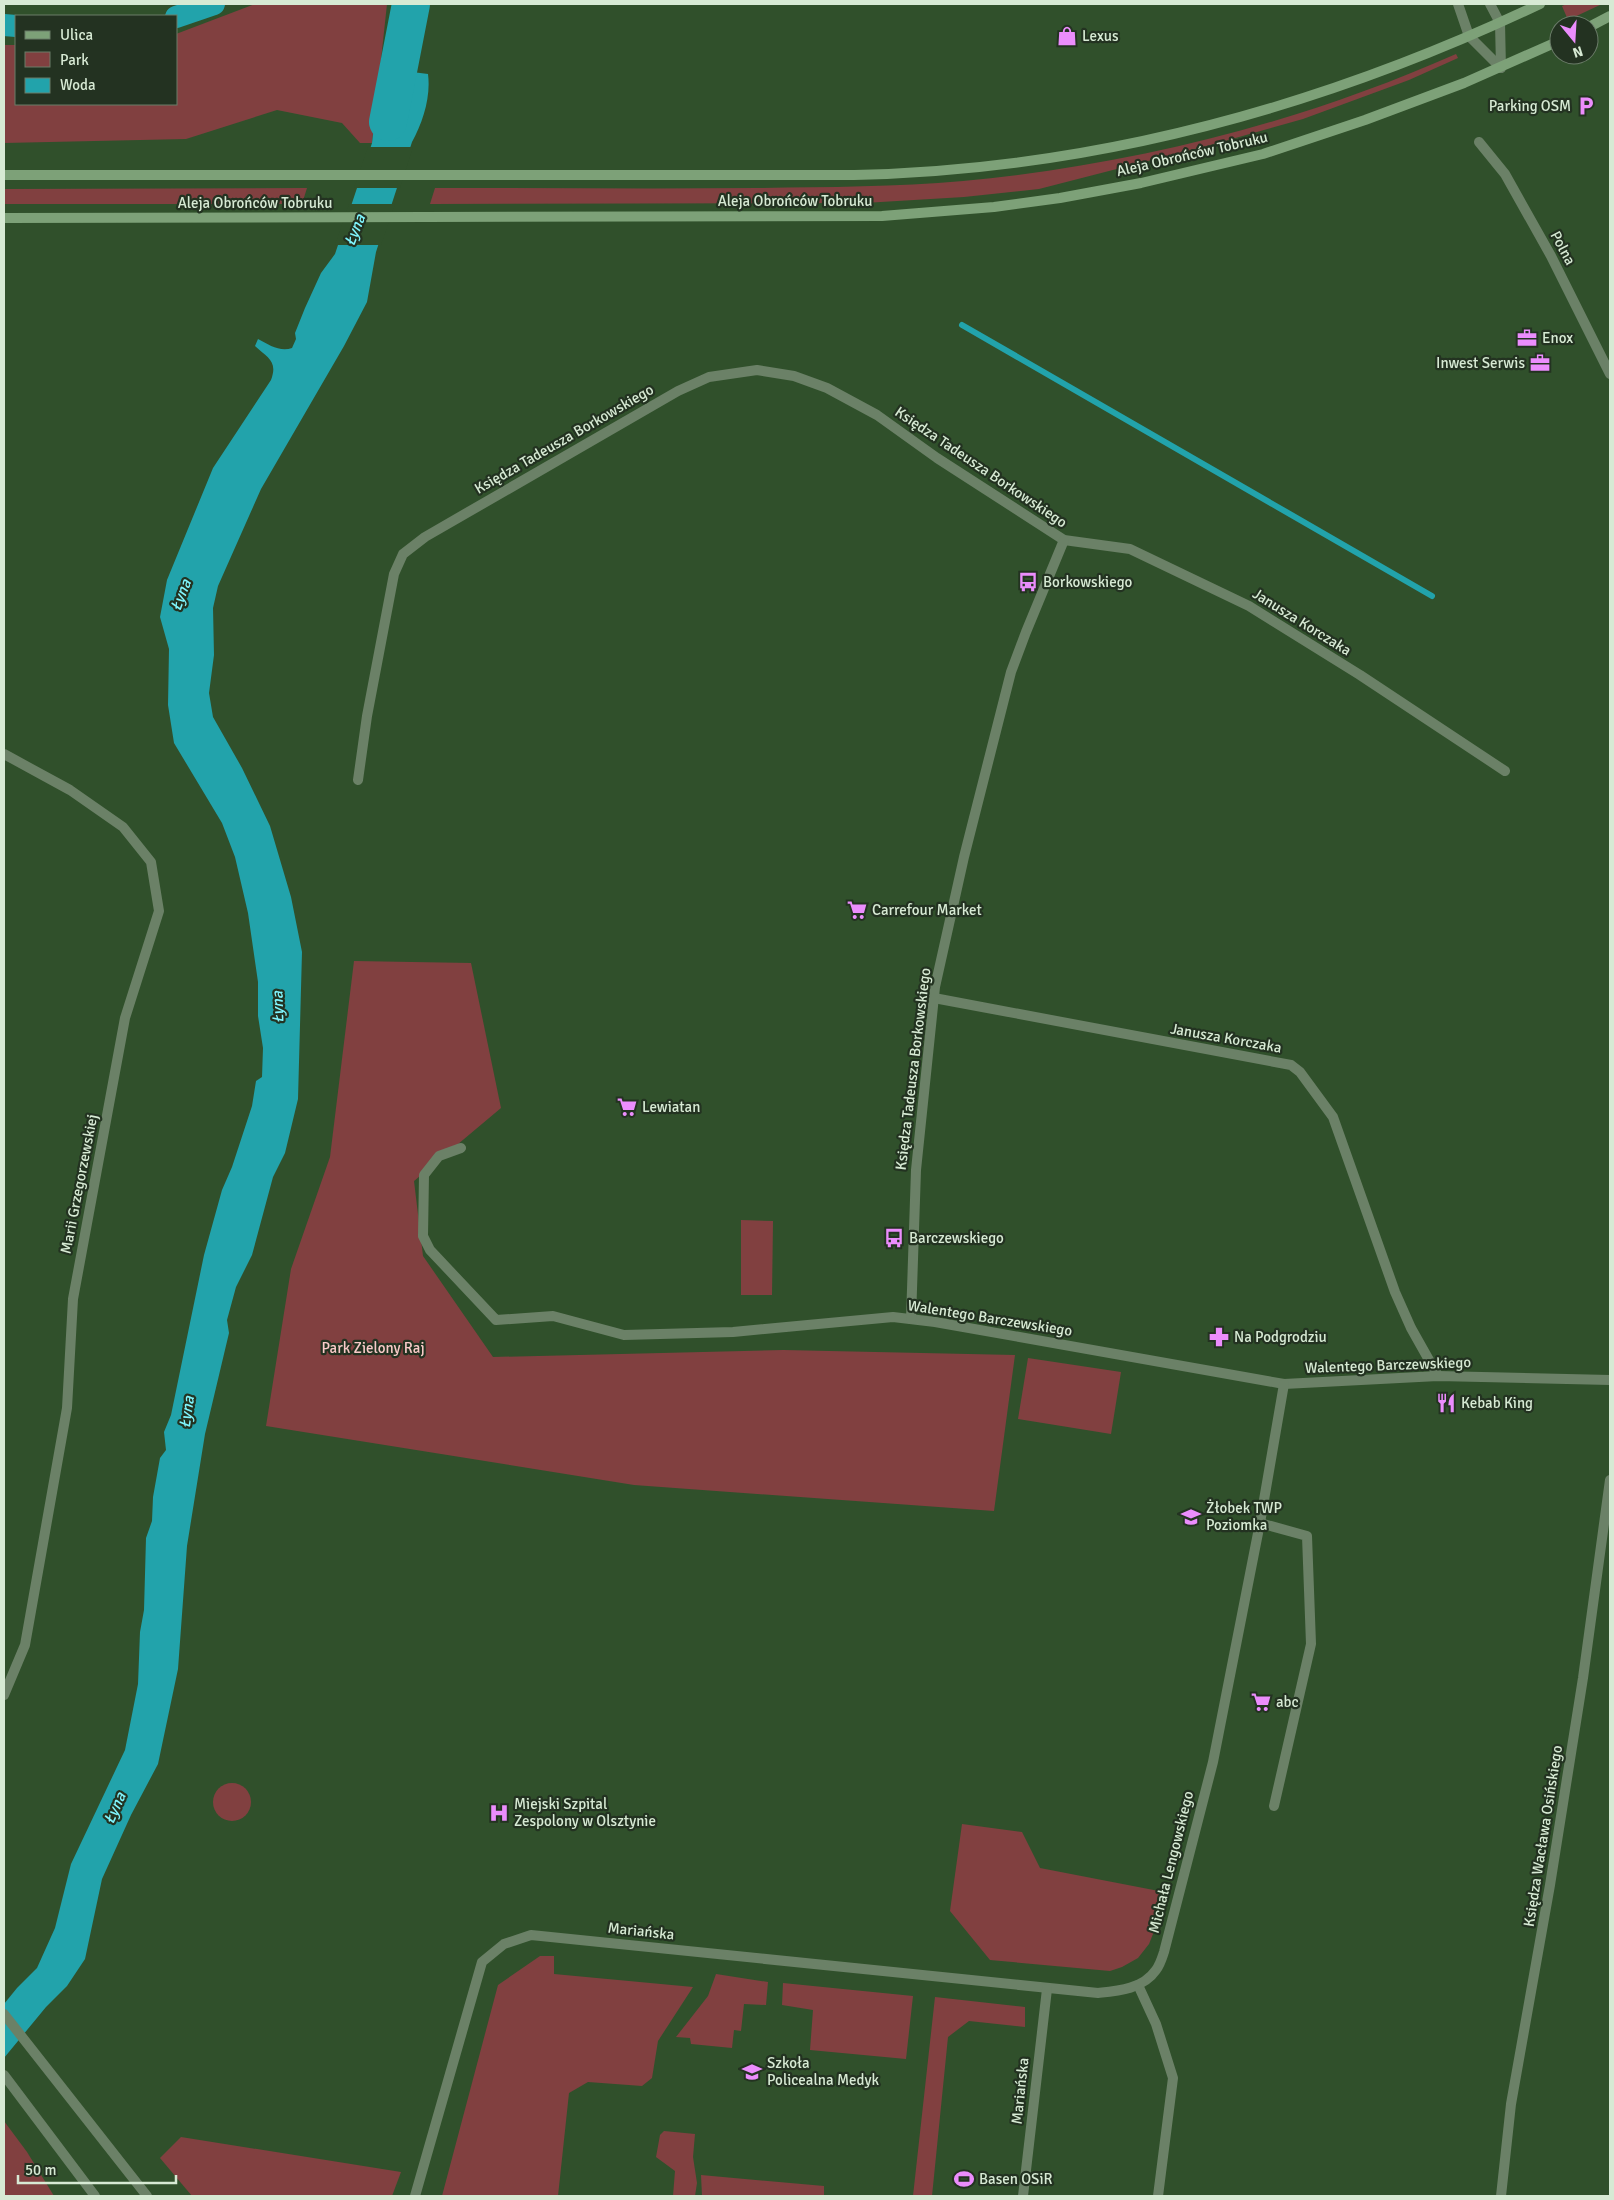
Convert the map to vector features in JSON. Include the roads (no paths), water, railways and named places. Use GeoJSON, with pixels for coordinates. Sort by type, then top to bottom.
{"type":"FeatureCollection","features":[{"type":"Feature","properties":{"kind":"main road","name":"Aleja Obrońców Tobruku"},"geometry":{"type":"LineString","coordinates":[[4,175],[863,175],[912,174],[993,166],[1115,147],[1195,129],[1294,102],[1384,71],[1500,23],[1540,4]]}},
{"type":"Feature","properties":{"kind":"main road","name":"Aleja Obrońców Tobruku"},"geometry":{"type":"LineString","coordinates":[[4,218],[882,216],[1013,205],[1141,183],[1264,154],[1374,116],[1501,68],[1549,46]]}},
{"type":"Feature","properties":{"kind":"street"},"geometry":{"type":"LineString","coordinates":[[1458,4],[1469,36],[1501,68]]}},
{"type":"Feature","properties":{"kind":"street"},"geometry":{"type":"LineString","coordinates":[[1490,4],[1500,23],[1501,68]]}},
{"type":"Feature","properties":{"kind":"street","name":"Polna"},"geometry":{"type":"LineString","coordinates":[[1479,142],[1505,174],[1551,256],[1610,374]]}},
{"type":"Feature","properties":{"kind":"street","name":"Księdza Tadeusza Borkowskiego"},"geometry":{"type":"LineString","coordinates":[[358,780],[367,716],[392,583],[403,554],[424,537],[626,419],[678,391],[710,377],[757,370],[794,376],[827,388],[877,416],[937,458],[1064,540],[1011,672],[964,857],[934,998],[916,1170],[911,1319]]}},
{"type":"Feature","properties":{"kind":"street","name":"Janusza Korczaka"},"geometry":{"type":"LineString","coordinates":[[1064,540],[1130,549],[1249,606],[1360,675],[1505,771]]}},
{"type":"Feature","properties":{"kind":"street","name":"Marii Grzegorzewskiej"},"geometry":{"type":"LineString","coordinates":[[4,754],[70,790],[123,827],[151,862],[158,911],[125,1018],[73,1299],[67,1408],[27,1636],[4,1696]]}},
{"type":"Feature","properties":{"kind":"street","name":"Janusza Korczaka"},"geometry":{"type":"LineString","coordinates":[[934,998],[1291,1065],[1300,1072],[1333,1117],[1395,1292],[1411,1328],[1438,1376]]}},
{"type":"Feature","properties":{"kind":"street","name":"Walentego Barczewskiego"},"geometry":{"type":"LineString","coordinates":[[461,1148],[439,1156],[424,1176],[423,1236],[430,1250],[496,1320],[553,1316],[624,1335],[733,1332],[893,1317],[1284,1384],[1438,1376],[1610,1380]]}},
{"type":"Feature","properties":{"kind":"street","name":"Michała Lengowskiego"},"geometry":{"type":"LineString","coordinates":[[1138,1986],[1156,1971],[1164,1952],[1213,1762],[1260,1523],[1284,1384]]}},
{"type":"Feature","properties":{"kind":"street","name":"Księdza Wacława Osińskiego"},"geometry":{"type":"LineString","coordinates":[[1501,2196],[1511,2104],[1552,1876],[1583,1678],[1610,1480]]}},
{"type":"Feature","properties":{"kind":"street"},"geometry":{"type":"LineString","coordinates":[[1260,1523],[1307,1536],[1311,1644],[1274,1806]]}},
{"type":"Feature","properties":{"kind":"street","name":"Mariańska"},"geometry":{"type":"LineString","coordinates":[[415,2196],[482,1962],[504,1944],[532,1935],[1047,1989],[1098,1993],[1119,1991],[1138,1986]]}},
{"type":"Feature","properties":{"kind":"street"},"geometry":{"type":"LineString","coordinates":[[1138,1986],[1156,2024],[1173,2078],[1158,2196]]}},
{"type":"Feature","properties":{"kind":"street","name":"Mariańska"},"geometry":{"type":"LineString","coordinates":[[1023,2196],[1047,1989]]}},
{"type":"Feature","properties":{"kind":"street"},"geometry":{"type":"LineString","coordinates":[[4,2014],[147,2196]]}},
{"type":"Feature","properties":{"kind":"street"},"geometry":{"type":"LineString","coordinates":[[4,2076],[95,2196]]}},
{"type":"Feature","properties":{"kind":"water"},"geometry":{"type":"Polygon","coordinates":[[[381,68],[428,74],[429,83],[423,118],[412,142],[376,252],[367,302],[344,346],[261,489],[218,586],[213,608],[214,655],[209,693],[213,717],[242,768],[270,826],[291,897],[302,952],[298,1099],[285,1153],[273,1177],[252,1255],[236,1287],[227,1320],[229,1333],[205,1434],[187,1546],[178,1669],[158,1764],[131,1815],[102,1879],[85,1959],[67,1986],[46,2007],[4,2058],[4,2004],[37,1968],[55,1928],[71,1864],[125,1750],[138,1684],[140,1632],[144,1610],[146,1538],[152,1521],[153,1497],[160,1458],[166,1450],[164,1432],[171,1415],[204,1255],[222,1190],[232,1167],[252,1106],[256,1081],[262,1077],[263,1048],[258,1016],[258,982],[248,913],[235,857],[222,823],[174,743],[168,705],[169,649],[160,617],[167,580],[213,468],[271,380],[273,374],[272,364],[268,357],[255,346],[258,339],[270,346],[283,349],[292,348],[296,339],[295,333],[321,273],[335,254],[372,143],[381,68]]]}},
{"type":"Feature","properties":{"kind":"waterway"},"geometry":{"type":"LineString","coordinates":[[178,16],[214,4]]}},
{"type":"Feature","properties":{"kind":"waterway","name":"Łyna"},"geometry":{"type":"LineString","coordinates":[[388,122],[411,4]]}},
{"type":"Feature","properties":{"kind":"waterway"},"geometry":{"type":"LineString","coordinates":[[4,25],[15,26]]}},
{"type":"Feature","properties":{"kind":"waterway"},"geometry":{"type":"LineString","coordinates":[[962,325],[1432,596]]}},
{"type":"Feature","properties":{"kind":"place","name":"Lexus"},"geometry":{"type":"Point","coordinates":[1067,36]}},
{"type":"Feature","properties":{"kind":"place","name":"Parking OSM"},"geometry":{"type":"Point","coordinates":[1586,106]}},
{"type":"Feature","properties":{"kind":"place","name":"Enox"},"geometry":{"type":"Point","coordinates":[1527,338]}},
{"type":"Feature","properties":{"kind":"place","name":"Inwest Serwis"},"geometry":{"type":"Point","coordinates":[1540,363]}},
{"type":"Feature","properties":{"kind":"place","name":"Borkowskiego"},"geometry":{"type":"Point","coordinates":[1028,582]}},
{"type":"Feature","properties":{"kind":"place","name":"Carrefour Market"},"geometry":{"type":"Point","coordinates":[857,910]}},
{"type":"Feature","properties":{"kind":"place","name":"Lewiatan"},"geometry":{"type":"Point","coordinates":[627,1107]}},
{"type":"Feature","properties":{"kind":"place","name":"Barczewskiego"},"geometry":{"type":"Point","coordinates":[894,1238]}},
{"type":"Feature","properties":{"kind":"place","name":"Na Podgrodziu"},"geometry":{"type":"Point","coordinates":[1219,1337]}},
{"type":"Feature","properties":{"kind":"place","name":"Kebab King"},"geometry":{"type":"Point","coordinates":[1446,1403]}},
{"type":"Feature","properties":{"kind":"place","name":"Żłobek TWP Poziomka"},"geometry":{"type":"Point","coordinates":[1191,1517]}},
{"type":"Feature","properties":{"kind":"place","name":"abc"},"geometry":{"type":"Point","coordinates":[1261,1702]}},
{"type":"Feature","properties":{"kind":"place","name":"Miejski Szpital Zespolony w Olsztynie"},"geometry":{"type":"Point","coordinates":[499,1813]}},
{"type":"Feature","properties":{"kind":"place","name":"Szkoła Policealna Medyk"},"geometry":{"type":"Point","coordinates":[752,2072]}},
{"type":"Feature","properties":{"kind":"place","name":"Basen OSiR"},"geometry":{"type":"Point","coordinates":[964,2179]}},
{"type":"Feature","properties":{"kind":"park label","name":"Park Zielony Raj"},"geometry":{"type":"Point","coordinates":[373,1348]}}]}
